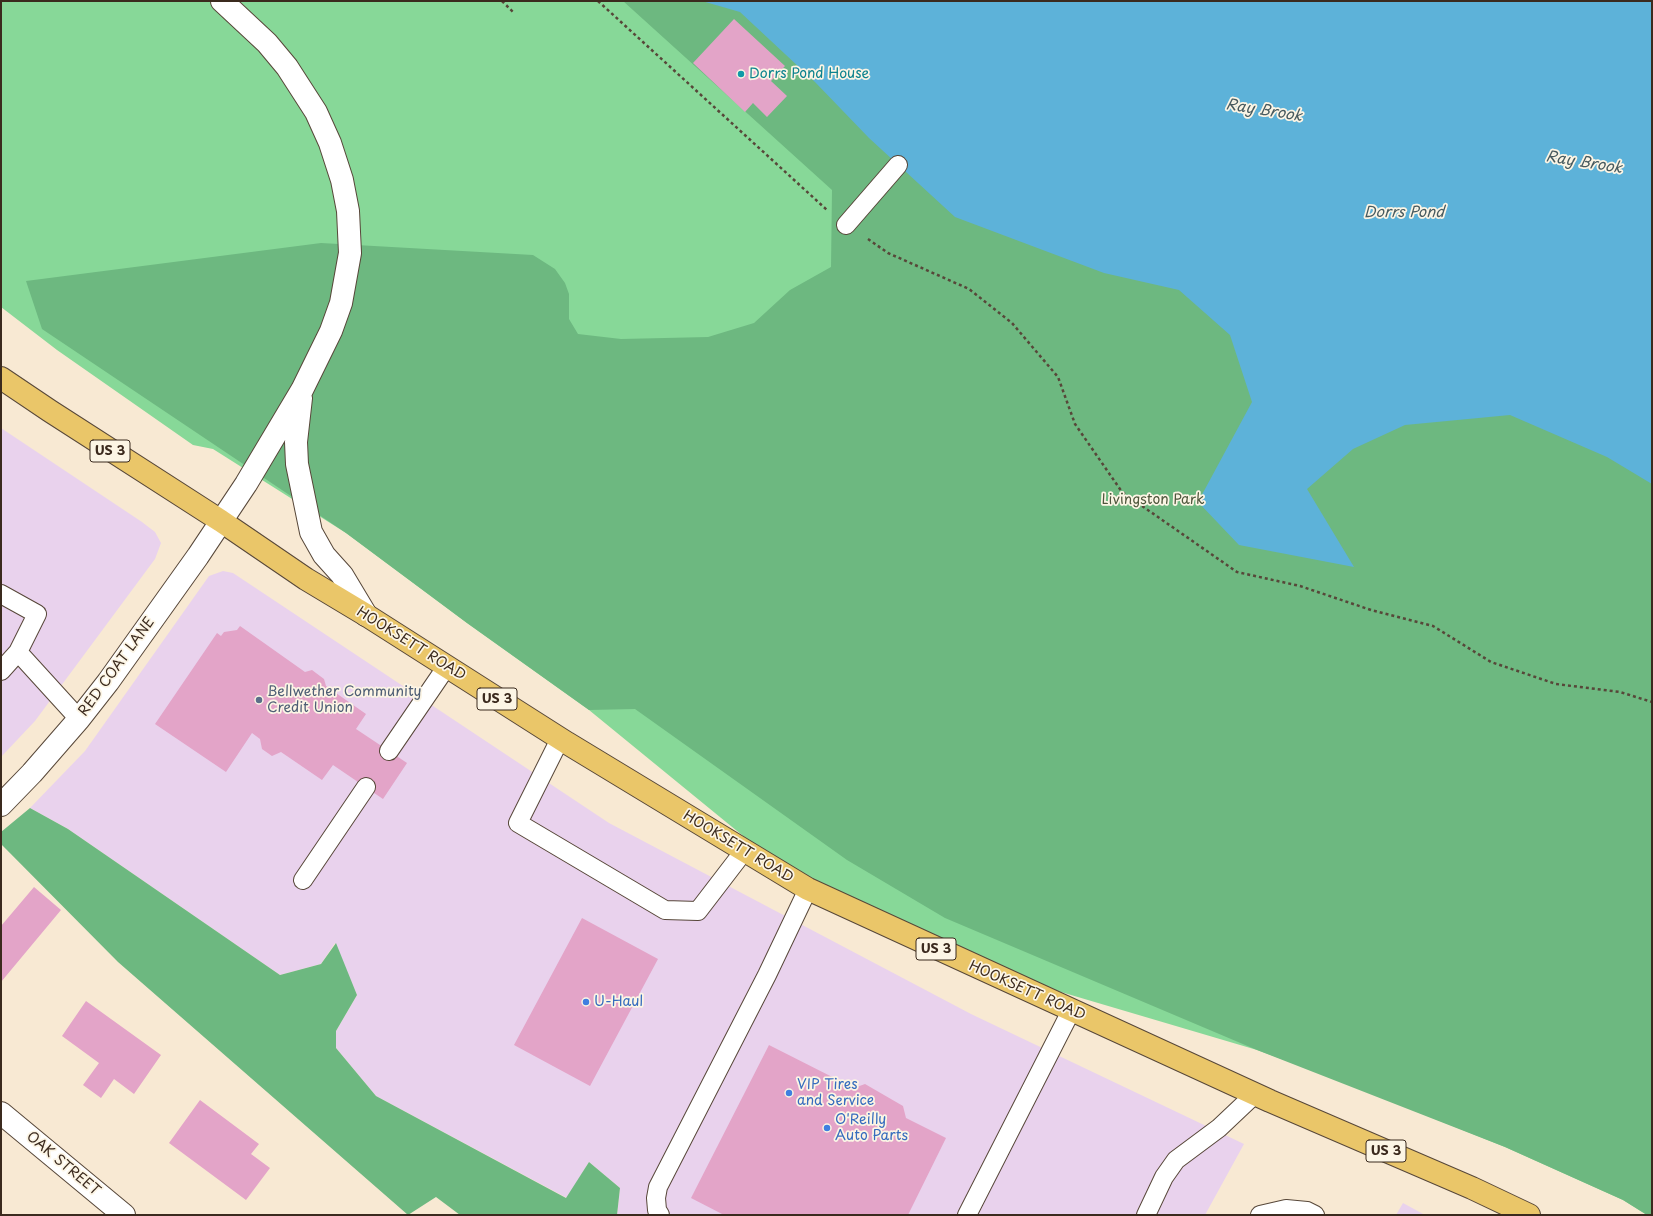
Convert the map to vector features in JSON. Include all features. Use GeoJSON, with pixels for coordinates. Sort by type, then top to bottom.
{"type":"FeatureCollection","features":[{"type":"Feature","properties":{"kind":"main road","name":"HOOKSETT ROAD"},"geometry":{"type":"LineString","coordinates":[[1,378],[76,429],[221,521],[306,579],[447,666],[560,739],[808,889],[1071,1011],[1255,1094],[1472,1188],[1529,1215]]}},
{"type":"Feature","properties":{"kind":"street"},"geometry":{"type":"LineString","coordinates":[[222,1],[267,43],[287,67],[316,112],[330,143],[342,180],[348,211],[349,245],[347,278],[341,303],[331,331],[302,390],[296,442],[297,464],[311,532],[324,555],[342,575],[366,615]]}},
{"type":"Feature","properties":{"kind":"street","name":"RED COAT LANE"},"geometry":{"type":"LineString","coordinates":[[1,805],[32,773],[79,719],[108,682],[198,556],[246,484],[302,390]]}},
{"type":"Feature","properties":{"kind":"street","name":"OAK STREET"},"geometry":{"type":"LineString","coordinates":[[1,1113],[124,1215]]}},
{"type":"Feature","properties":{"kind":"lane"},"geometry":{"type":"LineString","coordinates":[[846,225],[898,165]]}},
{"type":"Feature","properties":{"kind":"lane"},"geometry":{"type":"LineString","coordinates":[[1,594],[37,614],[18,652],[1,671]]}},
{"type":"Feature","properties":{"kind":"lane"},"geometry":{"type":"LineString","coordinates":[[18,652],[79,719]]}},
{"type":"Feature","properties":{"kind":"lane"},"geometry":{"type":"LineString","coordinates":[[389,751],[447,666]]}},
{"type":"Feature","properties":{"kind":"lane"},"geometry":{"type":"LineString","coordinates":[[560,739],[518,823],[665,910],[698,911],[744,851]]}},
{"type":"Feature","properties":{"kind":"lane"},"geometry":{"type":"LineString","coordinates":[[303,880],[366,787]]}},
{"type":"Feature","properties":{"kind":"lane"},"geometry":{"type":"LineString","coordinates":[[660,1215],[656,1198],[658,1187],[767,975],[808,889]]}},
{"type":"Feature","properties":{"kind":"lane"},"geometry":{"type":"LineString","coordinates":[[967,1215],[1071,1011]]}},
{"type":"Feature","properties":{"kind":"lane"},"geometry":{"type":"LineString","coordinates":[[1146,1215],[1164,1177],[1185,1152],[1219,1128],[1255,1094]]}},
{"type":"Feature","properties":{"kind":"lane"},"geometry":{"type":"LineString","coordinates":[[1260,1215],[1286,1209],[1307,1211],[1315,1215]]}},
{"type":"Feature","properties":{"kind":"path"},"geometry":{"type":"LineString","coordinates":[[502,1],[514,13]]}},
{"type":"Feature","properties":{"kind":"path"},"geometry":{"type":"LineString","coordinates":[[598,1],[834,216],[888,253],[970,289],[1012,323],[1058,377],[1075,424],[1122,492],[1236,572],[1300,586],[1371,610],[1433,626],[1491,662],[1556,684],[1620,692],[1652,702]]}},
{"type":"Feature","properties":{"kind":"shaded area"},"geometry":{"type":"Polygon","coordinates":[[[1,428],[142,522],[155,532],[161,543],[155,559],[35,721],[1,757],[1,428]]]}},
{"type":"Feature","properties":{"kind":"shaded area"},"geometry":{"type":"Polygon","coordinates":[[[223,571],[233,573],[609,823],[971,1014],[1244,1144],[1205,1215],[617,1215],[620,1188],[589,1162],[567,1198],[376,1096],[336,1048],[336,1031],[357,995],[335,943],[321,964],[280,975],[68,829],[30,808],[85,751],[209,576],[223,571]]]}},
{"type":"Feature","properties":{"kind":"shaded area"},"geometry":{"type":"Polygon","coordinates":[[[1403,1203],[1425,1215],[1396,1215],[1403,1203]]]}},
{"type":"Feature","properties":{"kind":"green space","name":"Livingston Park"},"geometry":{"type":"Polygon","coordinates":[[[1,1],[1652,1],[1652,1215],[1647,1215],[1623,1200],[1505,1147],[1328,1076],[1257,1050],[973,966],[808,889],[589,710],[467,623],[346,533],[213,449],[193,445],[57,350],[1,307],[1,1]]]}},
{"type":"Feature","properties":{"kind":"green space","name":"Livingston Park"},"geometry":{"type":"Polygon","coordinates":[[[623,1],[1652,1],[1652,1215],[1647,1215],[1623,1200],[1505,1147],[1257,1050],[945,918],[847,860],[635,709],[589,710],[467,623],[346,533],[42,329],[26,281],[321,243],[533,255],[555,269],[565,283],[569,294],[569,319],[578,334],[621,339],[708,337],[754,323],[790,290],[831,267],[832,190],[623,1]]]}},
{"type":"Feature","properties":{"kind":"green space"},"geometry":{"type":"Polygon","coordinates":[[[30,808],[68,829],[280,975],[321,964],[336,943],[357,995],[336,1031],[336,1048],[376,1096],[566,1198],[589,1162],[620,1188],[617,1215],[460,1215],[436,1197],[408,1215],[118,962],[1,844],[1,832],[30,808]]]}},
{"type":"Feature","properties":{"kind":"water","name":"Dorrs Pond"},"geometry":{"type":"Polygon","coordinates":[[[702,1],[1652,1],[1652,484],[1607,457],[1510,415],[1405,425],[1353,449],[1307,489],[1354,567],[1239,545],[1198,502],[1252,402],[1230,335],[1179,290],[1104,273],[955,217],[869,138],[815,82],[740,12],[702,1]]]}},
{"type":"Feature","properties":{"kind":"building","name":"Dorrs Pond House"},"geometry":{"type":"Polygon","coordinates":[[[734,19],[785,66],[771,81],[787,96],[767,117],[753,103],[745,112],[693,63],[734,19]]]}},
{"type":"Feature","properties":{"kind":"building","name":"Bellwether Community Credit Union"},"geometry":{"type":"Polygon","coordinates":[[[240,626],[305,672],[312,670],[324,679],[326,686],[366,714],[356,729],[407,763],[383,799],[333,765],[322,780],[281,752],[272,756],[262,749],[260,739],[252,733],[226,772],[155,724],[217,633],[221,636],[224,632],[237,630],[240,626]]]}},
{"type":"Feature","properties":{"kind":"building"},"geometry":{"type":"Polygon","coordinates":[[[34,887],[61,910],[1,982],[1,926],[34,887]]]}},
{"type":"Feature","properties":{"kind":"building","name":"U-Haul"},"geometry":{"type":"Polygon","coordinates":[[[582,918],[658,959],[590,1086],[514,1045],[582,918]]]}},
{"type":"Feature","properties":{"kind":"building"},"geometry":{"type":"Polygon","coordinates":[[[86,1001],[161,1055],[134,1094],[114,1079],[101,1098],[83,1085],[99,1063],[62,1036],[86,1001]]]}},
{"type":"Feature","properties":{"kind":"building","name":"O'Reilly Auto Parts"},"geometry":{"type":"Polygon","coordinates":[[[769,1045],[854,1088],[865,1084],[903,1106],[906,1118],[946,1138],[908,1215],[724,1215],[691,1198],[769,1045]]]}},
{"type":"Feature","properties":{"kind":"building"},"geometry":{"type":"Polygon","coordinates":[[[200,1100],[259,1144],[251,1154],[270,1168],[246,1200],[169,1143],[200,1100]]]}},
{"type":"Feature","properties":{"kind":"place","name":"Dorrs Pond House"},"geometry":{"type":"Point","coordinates":[741,74]}},
{"type":"Feature","properties":{"kind":"place","name":"Bellwether Community Credit Union"},"geometry":{"type":"Point","coordinates":[259,700]}},
{"type":"Feature","properties":{"kind":"place","name":"U-Haul"},"geometry":{"type":"Point","coordinates":[586,1002]}},
{"type":"Feature","properties":{"kind":"place","name":"VIP Tires and Service"},"geometry":{"type":"Point","coordinates":[789,1093]}},
{"type":"Feature","properties":{"kind":"place","name":"O'Reilly Auto Parts"},"geometry":{"type":"Point","coordinates":[827,1128]}},
{"type":"Feature","properties":{"kind":"water label","name":"Ray Brook"},"geometry":{"type":"Point","coordinates":[1264,111]}},
{"type":"Feature","properties":{"kind":"water label","name":"Ray Brook"},"geometry":{"type":"Point","coordinates":[1584,163]}}]}
